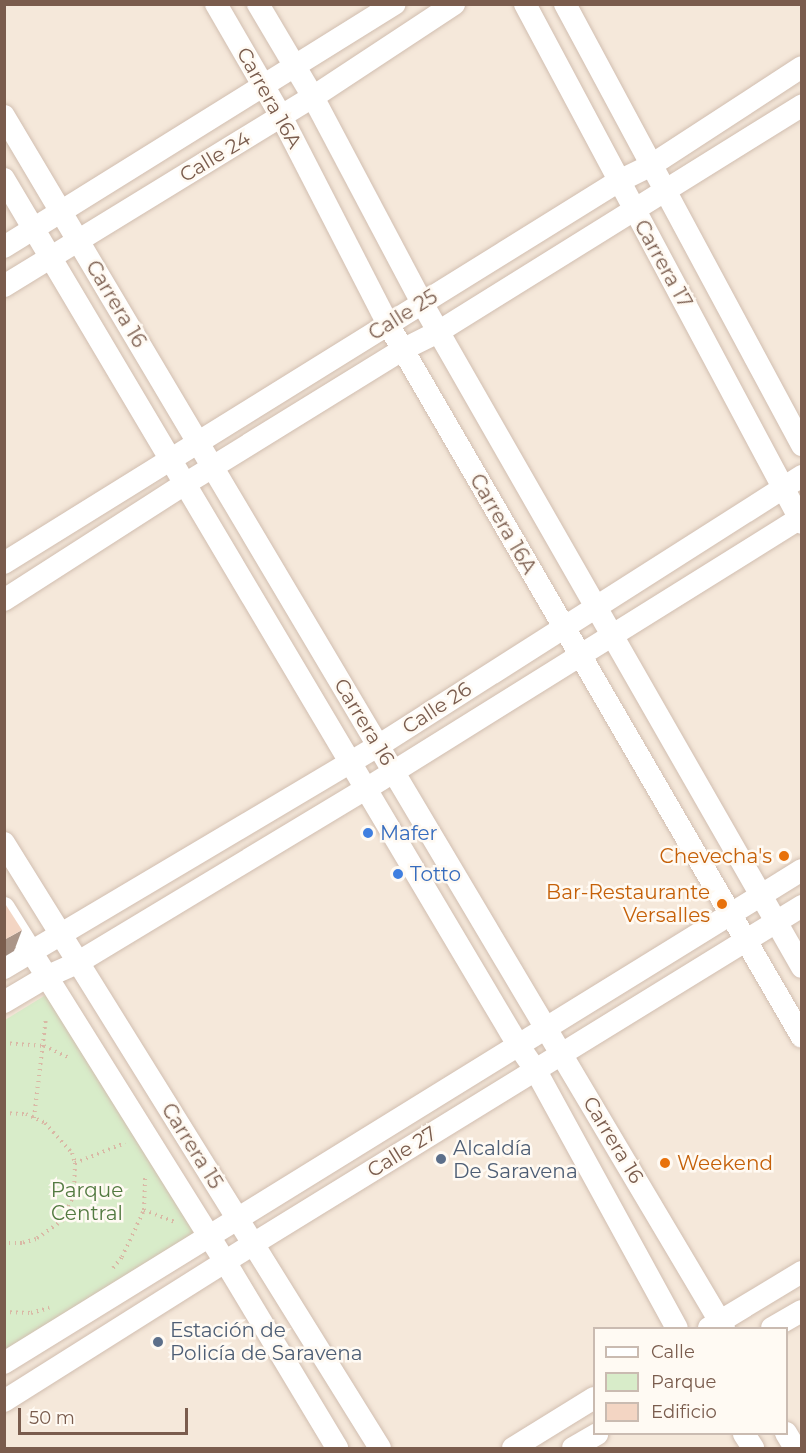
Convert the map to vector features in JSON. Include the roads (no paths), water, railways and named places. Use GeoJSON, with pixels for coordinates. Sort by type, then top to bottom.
{"type":"FeatureCollection","features":[{"type":"Feature","properties":{"kind":"street","name":"Carrera 16A"},"geometry":{"type":"LineString","coordinates":[[216,4],[281,116],[402,350],[801,1037]]}},
{"type":"Feature","properties":{"kind":"street","name":"Carrera 16A"},"geometry":{"type":"LineString","coordinates":[[258,4],[313,97],[438,332],[801,967]]}},
{"type":"Feature","properties":{"kind":"street","name":"Calle 24"},"geometry":{"type":"LineString","coordinates":[[4,247],[394,4]]}},
{"type":"Feature","properties":{"kind":"street","name":"Calle 24"},"geometry":{"type":"LineString","coordinates":[[4,286],[313,97],[454,4]]}},
{"type":"Feature","properties":{"kind":"street","name":"Carrera 17"},"geometry":{"type":"LineString","coordinates":[[525,4],[633,210],[793,482],[801,520]]}},
{"type":"Feature","properties":{"kind":"street","name":"Carrera 17"},"geometry":{"type":"LineString","coordinates":[[565,4],[664,193],[801,445]]}},
{"type":"Feature","properties":{"kind":"street","name":"Calle 25"},"geometry":{"type":"LineString","coordinates":[[4,563],[422,303],[619,182],[650,166],[801,67]]}},
{"type":"Feature","properties":{"kind":"street","name":"Calle 25"},"geometry":{"type":"LineString","coordinates":[[4,600],[185,484],[402,350],[438,332],[664,193],[801,105]]}},
{"type":"Feature","properties":{"kind":"street","name":"Carrera 16"},"geometry":{"type":"LineString","coordinates":[[4,116],[562,1055],[718,1326]]}},
{"type":"Feature","properties":{"kind":"street","name":"Carrera 16"},"geometry":{"type":"LineString","coordinates":[[4,179],[518,1045],[535,1069],[676,1327]]}},
{"type":"Feature","properties":{"kind":"street","name":"Calle 26"},"geometry":{"type":"LineString","coordinates":[[4,969],[378,746],[793,482]]}},
{"type":"Feature","properties":{"kind":"street","name":"Calle 26"},"geometry":{"type":"LineString","coordinates":[[4,1002],[48,976],[77,963],[366,789],[801,520]]}},
{"type":"Feature","properties":{"kind":"street","name":"Carrera 15"},"geometry":{"type":"LineString","coordinates":[[4,843],[380,1449]]}},
{"type":"Feature","properties":{"kind":"street","name":"Calle 27"},"geometry":{"type":"LineString","coordinates":[[4,1362],[801,870]]}},
{"type":"Feature","properties":{"kind":"street","name":"Calle 27"},"geometry":{"type":"LineString","coordinates":[[4,1401],[253,1244],[801,906]]}},
{"type":"Feature","properties":{"kind":"street","name":"Carrera 15"},"geometry":{"type":"LineString","coordinates":[[4,908],[209,1235],[337,1449]]}},
{"type":"Feature","properties":{"kind":"street"},"geometry":{"type":"LineString","coordinates":[[718,1326],[801,1272]]}},
{"type":"Feature","properties":{"kind":"street"},"geometry":{"type":"LineString","coordinates":[[775,1327],[801,1311]]}},
{"type":"Feature","properties":{"kind":"street"},"geometry":{"type":"LineString","coordinates":[[513,1449],[593,1399]]}},
{"type":"Feature","properties":{"kind":"street"},"geometry":{"type":"LineString","coordinates":[[573,1449],[595,1435]]}},
{"type":"Feature","properties":{"kind":"street"},"geometry":{"type":"LineString","coordinates":[[745,1435],[753,1449]]}},
{"type":"Feature","properties":{"kind":"street"},"geometry":{"type":"LineString","coordinates":[[787,1435],[795,1449]]}},
{"type":"Feature","properties":{"kind":"place","name":"Mafer"},"geometry":{"type":"Point","coordinates":[368,833]}},
{"type":"Feature","properties":{"kind":"place","name":"Chevecha's"},"geometry":{"type":"Point","coordinates":[784,856]}},
{"type":"Feature","properties":{"kind":"place","name":"Totto"},"geometry":{"type":"Point","coordinates":[398,874]}},
{"type":"Feature","properties":{"kind":"place","name":"Bar-Restaurante Versalles"},"geometry":{"type":"Point","coordinates":[722,904]}},
{"type":"Feature","properties":{"kind":"place","name":"Alcaldía De Saravena"},"geometry":{"type":"Point","coordinates":[441,1159]}},
{"type":"Feature","properties":{"kind":"place","name":"Weekend"},"geometry":{"type":"Point","coordinates":[665,1163]}},
{"type":"Feature","properties":{"kind":"place","name":"Estación de Policía de Saravena"},"geometry":{"type":"Point","coordinates":[158,1342]}},
{"type":"Feature","properties":{"kind":"park label","name":"Parque Central"},"geometry":{"type":"Point","coordinates":[87,1202]}}]}
